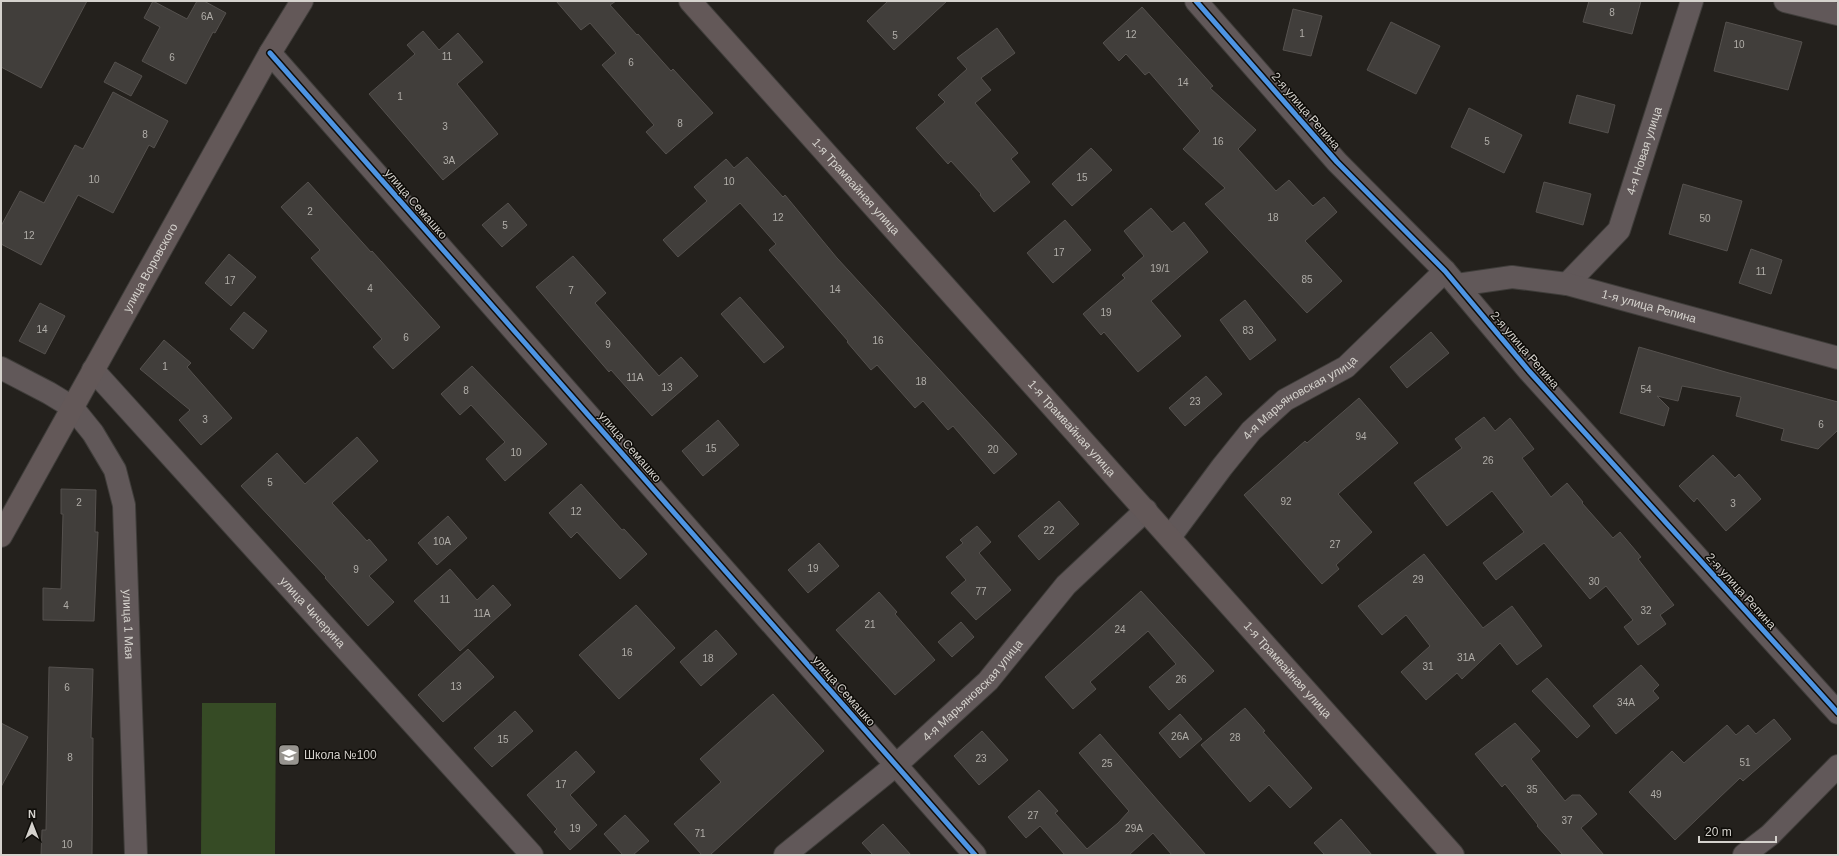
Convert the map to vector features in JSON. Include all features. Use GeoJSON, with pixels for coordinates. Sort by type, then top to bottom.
{"type":"FeatureCollection","features":[{"type":"Feature","properties":{"kind":"main road","name":"улица Воровского"},"geometry":{"type":"LineString","coordinates":[[1,536],[270,53],[302,1]]}},
{"type":"Feature","properties":{"kind":"main road","name":"1-я Трамвайная улица"},"geometry":{"type":"LineString","coordinates":[[690,1],[1453,855]]}},
{"type":"Feature","properties":{"kind":"street","name":"2-я улица Репина"},"geometry":{"type":"LineString","coordinates":[[1196,1],[1337,162],[1451,278],[1529,371],[1838,712]]}},
{"type":"Feature","properties":{"kind":"street","name":"4-я Новая улица"},"geometry":{"type":"LineString","coordinates":[[1567,284],[1618,230],[1692,1]]}},
{"type":"Feature","properties":{"kind":"street"},"geometry":{"type":"LineString","coordinates":[[1785,1],[1838,14]]}},
{"type":"Feature","properties":{"kind":"street","name":"улица Семашко"},"geometry":{"type":"LineString","coordinates":[[270,53],[975,855]]}},
{"type":"Feature","properties":{"kind":"street","name":"1-я улица Репина"},"geometry":{"type":"LineString","coordinates":[[1451,278],[1512,277],[1567,284],[1838,358]]}},
{"type":"Feature","properties":{"kind":"street","name":"4-я Марьяновская улица"},"geometry":{"type":"LineString","coordinates":[[1170,537],[1251,430],[1285,400],[1346,367],[1451,278]]}},
{"type":"Feature","properties":{"kind":"street"},"geometry":{"type":"LineString","coordinates":[[1,368],[72,407]]}},
{"type":"Feature","properties":{"kind":"street","name":"улица Чичерина"},"geometry":{"type":"LineString","coordinates":[[93,370],[532,855]]}},
{"type":"Feature","properties":{"kind":"street","name":"улица 1 Мая"},"geometry":{"type":"LineString","coordinates":[[72,407],[93,433],[115,470],[124,505],[136,855]]}},
{"type":"Feature","properties":{"kind":"street","name":"4-я Марьяновская улица"},"geometry":{"type":"LineString","coordinates":[[785,855],[896,765],[988,681],[1066,585],[1146,510]]}},
{"type":"Feature","properties":{"kind":"street"},"geometry":{"type":"LineString","coordinates":[[1744,855],[1770,835],[1838,766]]}},
{"type":"Feature","properties":{"kind":"green space"},"geometry":{"type":"Polygon","coordinates":[[[202,703],[276,703],[275,855],[201,855],[202,703]]]}},
{"type":"Feature","properties":{"kind":"building"},"geometry":{"type":"Polygon","coordinates":[[[1,1],[87,1],[41,88],[1,67],[1,1]]]}},
{"type":"Feature","properties":{"kind":"building"},"geometry":{"type":"Polygon","coordinates":[[[153,1],[187,19],[197,1],[204,1],[226,13],[215,33],[213,32],[186,84],[142,61],[160,27],[144,18],[153,1]]]}},
{"type":"Feature","properties":{"kind":"building"},"geometry":{"type":"Polygon","coordinates":[[[556,1],[616,1],[610,5],[671,71],[673,69],[713,113],[666,154],[646,132],[654,125],[602,65],[616,53],[590,23],[581,30],[556,1]]]}},
{"type":"Feature","properties":{"kind":"building"},"geometry":{"type":"Polygon","coordinates":[[[888,1],[947,1],[894,50],[867,21],[888,1]]]}},
{"type":"Feature","properties":{"kind":"building"},"geometry":{"type":"Polygon","coordinates":[[[1589,1],[1641,1],[1632,34],[1583,22],[1589,1]]]}},
{"type":"Feature","properties":{"kind":"building"},"geometry":{"type":"Polygon","coordinates":[[[1142,7],[1213,86],[1210,88],[1256,130],[1238,149],[1276,191],[1289,180],[1313,206],[1324,197],[1337,212],[1305,241],[1342,281],[1307,313],[1205,204],[1225,188],[1183,149],[1200,131],[1149,72],[1145,75],[1126,54],[1119,61],[1103,43],[1142,7]]]}},
{"type":"Feature","properties":{"kind":"building"},"geometry":{"type":"Polygon","coordinates":[[[1293,9],[1322,16],[1311,56],[1283,50],[1293,9]]]}},
{"type":"Feature","properties":{"kind":"building"},"geometry":{"type":"Polygon","coordinates":[[[1391,22],[1440,46],[1416,94],[1367,70],[1391,22]]]}},
{"type":"Feature","properties":{"kind":"building"},"geometry":{"type":"Polygon","coordinates":[[[1726,22],[1802,42],[1788,90],[1714,71],[1726,22]]]}},
{"type":"Feature","properties":{"kind":"building"},"geometry":{"type":"Polygon","coordinates":[[[997,28],[1015,53],[981,78],[991,90],[975,103],[1018,153],[1011,159],[1030,182],[994,212],[980,195],[981,194],[951,161],[948,164],[916,128],[945,102],[938,95],[967,69],[957,58],[997,28]]]}},
{"type":"Feature","properties":{"kind":"building"},"geometry":{"type":"Polygon","coordinates":[[[423,31],[439,50],[458,33],[483,62],[457,84],[498,134],[443,180],[369,94],[415,54],[407,45],[423,31]]]}},
{"type":"Feature","properties":{"kind":"building"},"geometry":{"type":"Polygon","coordinates":[[[115,62],[142,76],[131,96],[104,82],[115,62]]]}},
{"type":"Feature","properties":{"kind":"building"},"geometry":{"type":"Polygon","coordinates":[[[113,92],[168,121],[154,148],[149,145],[113,213],[78,195],[41,265],[1,244],[1,226],[20,191],[44,203],[75,145],[83,149],[113,92]]]}},
{"type":"Feature","properties":{"kind":"building"},"geometry":{"type":"Polygon","coordinates":[[[1577,95],[1615,105],[1608,133],[1569,123],[1577,95]]]}},
{"type":"Feature","properties":{"kind":"building"},"geometry":{"type":"Polygon","coordinates":[[[1469,108],[1522,135],[1504,173],[1451,147],[1469,108]]]}},
{"type":"Feature","properties":{"kind":"building"},"geometry":{"type":"Polygon","coordinates":[[[1091,148],[1112,170],[1072,206],[1052,184],[1091,148]]]}},
{"type":"Feature","properties":{"kind":"building"},"geometry":{"type":"Polygon","coordinates":[[[747,157],[783,197],[785,195],[837,258],[1017,454],[994,474],[953,426],[948,430],[923,401],[915,408],[877,365],[871,370],[847,342],[848,341],[769,250],[776,244],[740,203],[678,257],[663,240],[707,201],[694,187],[726,159],[734,168],[747,157]]]}},
{"type":"Feature","properties":{"kind":"building"},"geometry":{"type":"Polygon","coordinates":[[[308,182],[440,327],[393,369],[373,347],[382,339],[311,258],[320,250],[281,207],[308,182]]]}},
{"type":"Feature","properties":{"kind":"building"},"geometry":{"type":"Polygon","coordinates":[[[1544,182],[1591,194],[1583,225],[1536,212],[1544,182]]]}},
{"type":"Feature","properties":{"kind":"building"},"geometry":{"type":"Polygon","coordinates":[[[1683,184],[1742,201],[1727,251],[1669,234],[1683,184]]]}},
{"type":"Feature","properties":{"kind":"building"},"geometry":{"type":"Polygon","coordinates":[[[508,203],[527,225],[502,247],[482,225],[508,203]]]}},
{"type":"Feature","properties":{"kind":"building"},"geometry":{"type":"Polygon","coordinates":[[[1151,208],[1172,232],[1184,222],[1208,252],[1151,301],[1181,336],[1138,372],[1104,332],[1101,335],[1083,314],[1125,278],[1122,275],[1144,256],[1124,231],[1151,208]]]}},
{"type":"Feature","properties":{"kind":"building"},"geometry":{"type":"Polygon","coordinates":[[[1065,220],[1091,250],[1053,283],[1027,253],[1065,220]]]}},
{"type":"Feature","properties":{"kind":"building"},"geometry":{"type":"Polygon","coordinates":[[[1751,249],[1782,260],[1771,294],[1739,283],[1751,249]]]}},
{"type":"Feature","properties":{"kind":"building"},"geometry":{"type":"Polygon","coordinates":[[[229,254],[256,277],[231,306],[205,283],[229,254]]]}},
{"type":"Feature","properties":{"kind":"building"},"geometry":{"type":"Polygon","coordinates":[[[573,256],[606,293],[595,303],[659,376],[681,357],[698,376],[652,416],[611,370],[609,372],[536,287],[573,256]]]}},
{"type":"Feature","properties":{"kind":"building"},"geometry":{"type":"Polygon","coordinates":[[[740,297],[784,347],[764,363],[721,314],[740,297]]]}},
{"type":"Feature","properties":{"kind":"building"},"geometry":{"type":"Polygon","coordinates":[[[1245,300],[1276,340],[1250,360],[1220,320],[1245,300]]]}},
{"type":"Feature","properties":{"kind":"building"},"geometry":{"type":"Polygon","coordinates":[[[40,303],[65,316],[45,354],[19,341],[40,303]]]}},
{"type":"Feature","properties":{"kind":"building"},"geometry":{"type":"Polygon","coordinates":[[[244,312],[267,331],[253,349],[230,329],[244,312]]]}},
{"type":"Feature","properties":{"kind":"building"},"geometry":{"type":"Polygon","coordinates":[[[1431,332],[1449,353],[1407,388],[1390,367],[1431,332]]]}},
{"type":"Feature","properties":{"kind":"building"},"geometry":{"type":"Polygon","coordinates":[[[164,340],[191,363],[187,367],[232,418],[201,445],[179,420],[190,410],[140,369],[164,340]]]}},
{"type":"Feature","properties":{"kind":"building"},"geometry":{"type":"Polygon","coordinates":[[[1639,347],[1838,402],[1838,430],[1818,449],[1781,440],[1784,429],[1736,416],[1741,397],[1682,386],[1678,401],[1657,396],[1669,408],[1664,426],[1620,413],[1639,347]]]}},
{"type":"Feature","properties":{"kind":"building"},"geometry":{"type":"Polygon","coordinates":[[[472,366],[547,444],[505,481],[486,459],[505,442],[471,405],[460,415],[441,394],[472,366]]]}},
{"type":"Feature","properties":{"kind":"building"},"geometry":{"type":"Polygon","coordinates":[[[1206,376],[1222,394],[1185,426],[1169,408],[1206,376]]]}},
{"type":"Feature","properties":{"kind":"building"},"geometry":{"type":"Polygon","coordinates":[[[1359,398],[1398,443],[1338,494],[1372,532],[1336,565],[1339,569],[1322,584],[1244,495],[1305,441],[1307,443],[1359,398]]]}},
{"type":"Feature","properties":{"kind":"building"},"geometry":{"type":"Polygon","coordinates":[[[1484,417],[1495,431],[1510,418],[1534,449],[1522,458],[1551,497],[1567,483],[1583,502],[1582,503],[1613,538],[1620,532],[1641,557],[1638,559],[1674,605],[1660,615],[1666,624],[1638,645],[1624,627],[1633,620],[1606,586],[1590,599],[1544,543],[1496,580],[1483,563],[1524,532],[1492,491],[1447,526],[1414,483],[1462,448],[1455,439],[1484,417]]]}},
{"type":"Feature","properties":{"kind":"building"},"geometry":{"type":"Polygon","coordinates":[[[718,420],[739,445],[703,476],[682,451],[718,420]]]}},
{"type":"Feature","properties":{"kind":"building"},"geometry":{"type":"Polygon","coordinates":[[[357,437],[378,461],[332,503],[367,541],[369,539],[387,560],[369,576],[394,602],[368,626],[325,578],[326,577],[241,486],[277,453],[305,484],[357,437]]]}},
{"type":"Feature","properties":{"kind":"building"},"geometry":{"type":"Polygon","coordinates":[[[1713,455],[1735,478],[1739,474],[1761,499],[1726,531],[1697,498],[1694,502],[1679,486],[1713,455]]]}},
{"type":"Feature","properties":{"kind":"building"},"geometry":{"type":"Polygon","coordinates":[[[581,484],[622,530],[624,529],[647,554],[620,579],[577,532],[571,538],[549,513],[581,484]]]}},
{"type":"Feature","properties":{"kind":"building"},"geometry":{"type":"Polygon","coordinates":[[[61,489],[96,490],[95,532],[98,532],[94,621],[43,620],[43,588],[61,589],[63,514],[61,514],[61,489]]]}},
{"type":"Feature","properties":{"kind":"building"},"geometry":{"type":"Polygon","coordinates":[[[1059,501],[1079,524],[1039,560],[1018,536],[1059,501]]]}},
{"type":"Feature","properties":{"kind":"building"},"geometry":{"type":"Polygon","coordinates":[[[448,516],[467,538],[437,565],[418,543],[448,516]]]}},
{"type":"Feature","properties":{"kind":"building"},"geometry":{"type":"Polygon","coordinates":[[[977,526],[991,542],[979,553],[1011,590],[976,620],[951,593],[966,580],[946,557],[963,543],[960,540],[977,526]]]}},
{"type":"Feature","properties":{"kind":"building"},"geometry":{"type":"Polygon","coordinates":[[[819,543],[839,566],[808,593],[788,570],[819,543]]]}},
{"type":"Feature","properties":{"kind":"building"},"geometry":{"type":"Polygon","coordinates":[[[1424,554],[1483,628],[1512,606],[1542,646],[1517,665],[1500,643],[1462,679],[1457,673],[1426,700],[1401,672],[1430,646],[1406,615],[1382,635],[1358,606],[1424,554]]]}},
{"type":"Feature","properties":{"kind":"building"},"geometry":{"type":"Polygon","coordinates":[[[450,569],[477,600],[493,585],[511,605],[460,651],[414,601],[450,569]]]}},
{"type":"Feature","properties":{"kind":"building"},"geometry":{"type":"Polygon","coordinates":[[[1141,591],[1214,671],[1169,710],[1149,687],[1176,664],[1148,631],[1090,682],[1096,689],[1073,709],[1045,677],[1141,591]]]}},
{"type":"Feature","properties":{"kind":"building"},"geometry":{"type":"Polygon","coordinates":[[[879,592],[897,612],[895,614],[935,660],[895,695],[836,630],[879,592]]]}},
{"type":"Feature","properties":{"kind":"building"},"geometry":{"type":"Polygon","coordinates":[[[636,605],[675,648],[619,699],[579,655],[636,605]]]}},
{"type":"Feature","properties":{"kind":"building"},"geometry":{"type":"Polygon","coordinates":[[[961,622],[974,637],[952,657],[938,642],[961,622]]]}},
{"type":"Feature","properties":{"kind":"building"},"geometry":{"type":"Polygon","coordinates":[[[716,630],[737,654],[701,686],[680,662],[716,630]]]}},
{"type":"Feature","properties":{"kind":"building"},"geometry":{"type":"Polygon","coordinates":[[[468,649],[494,677],[443,722],[418,695],[468,649]]]}},
{"type":"Feature","properties":{"kind":"building"},"geometry":{"type":"Polygon","coordinates":[[[1641,665],[1659,685],[1653,691],[1659,698],[1616,734],[1593,706],[1641,665]]]}},
{"type":"Feature","properties":{"kind":"building"},"geometry":{"type":"Polygon","coordinates":[[[49,667],[93,669],[91,738],[93,738],[92,855],[41,855],[42,830],[46,830],[49,667]]]}},
{"type":"Feature","properties":{"kind":"building"},"geometry":{"type":"Polygon","coordinates":[[[1547,678],[1590,726],[1577,738],[1532,691],[1547,678]]]}},
{"type":"Feature","properties":{"kind":"building"},"geometry":{"type":"Polygon","coordinates":[[[773,694],[824,751],[710,855],[702,855],[674,824],[721,782],[700,759],[773,694]]]}},
{"type":"Feature","properties":{"kind":"building"},"geometry":{"type":"Polygon","coordinates":[[[1245,708],[1265,731],[1263,732],[1312,788],[1290,808],[1269,785],[1250,802],[1201,745],[1245,708]]]}},
{"type":"Feature","properties":{"kind":"building"},"geometry":{"type":"Polygon","coordinates":[[[515,711],[533,731],[492,767],[474,748],[515,711]]]}},
{"type":"Feature","properties":{"kind":"building"},"geometry":{"type":"Polygon","coordinates":[[[1180,714],[1202,739],[1180,758],[1159,733],[1180,714]]]}},
{"type":"Feature","properties":{"kind":"building"},"geometry":{"type":"Polygon","coordinates":[[[1774,719],[1791,739],[1743,781],[1740,778],[1675,840],[1629,792],[1672,751],[1684,763],[1727,725],[1736,735],[1748,725],[1756,734],[1774,719]]]}},
{"type":"Feature","properties":{"kind":"building"},"geometry":{"type":"Polygon","coordinates":[[[1,723],[28,737],[1,787],[1,723]]]}},
{"type":"Feature","properties":{"kind":"building"},"geometry":{"type":"Polygon","coordinates":[[[1515,723],[1540,751],[1531,759],[1565,801],[1572,795],[1580,795],[1597,814],[1581,828],[1604,855],[1563,855],[1537,826],[1538,825],[1505,784],[1502,787],[1475,754],[1515,723]]]}},
{"type":"Feature","properties":{"kind":"building"},"geometry":{"type":"Polygon","coordinates":[[[982,731],[1008,760],[979,785],[954,756],[982,731]]]}},
{"type":"Feature","properties":{"kind":"building"},"geometry":{"type":"Polygon","coordinates":[[[1100,734],[1206,855],[1172,855],[1153,833],[1129,855],[1065,855],[1040,826],[1026,838],[1008,817],[1039,790],[1058,811],[1055,813],[1087,849],[1118,823],[1129,811],[1079,753],[1100,734]]]}},
{"type":"Feature","properties":{"kind":"building"},"geometry":{"type":"Polygon","coordinates":[[[576,751],[595,772],[570,795],[597,825],[570,850],[554,832],[557,829],[527,795],[576,751]]]}},
{"type":"Feature","properties":{"kind":"building"},"geometry":{"type":"Polygon","coordinates":[[[625,815],[649,841],[633,855],[623,855],[604,834],[625,815]]]}},
{"type":"Feature","properties":{"kind":"building"},"geometry":{"type":"Polygon","coordinates":[[[1341,819],[1372,855],[1325,855],[1314,843],[1341,819]]]}},
{"type":"Feature","properties":{"kind":"building"},"geometry":{"type":"Polygon","coordinates":[[[883,824],[911,855],[873,855],[862,843],[883,824]]]}},
{"type":"Feature","properties":{"kind":"cycle path"},"geometry":{"type":"LineString","coordinates":[[1196,1],[1337,162],[1445,271],[1529,371],[1838,713]]}},
{"type":"Feature","properties":{"kind":"cycle path"},"geometry":{"type":"LineString","coordinates":[[270,53],[975,855]]}},
{"type":"Feature","properties":{"kind":"place","name":"Школа №100"},"geometry":{"type":"Point","coordinates":[289,755]}}]}
